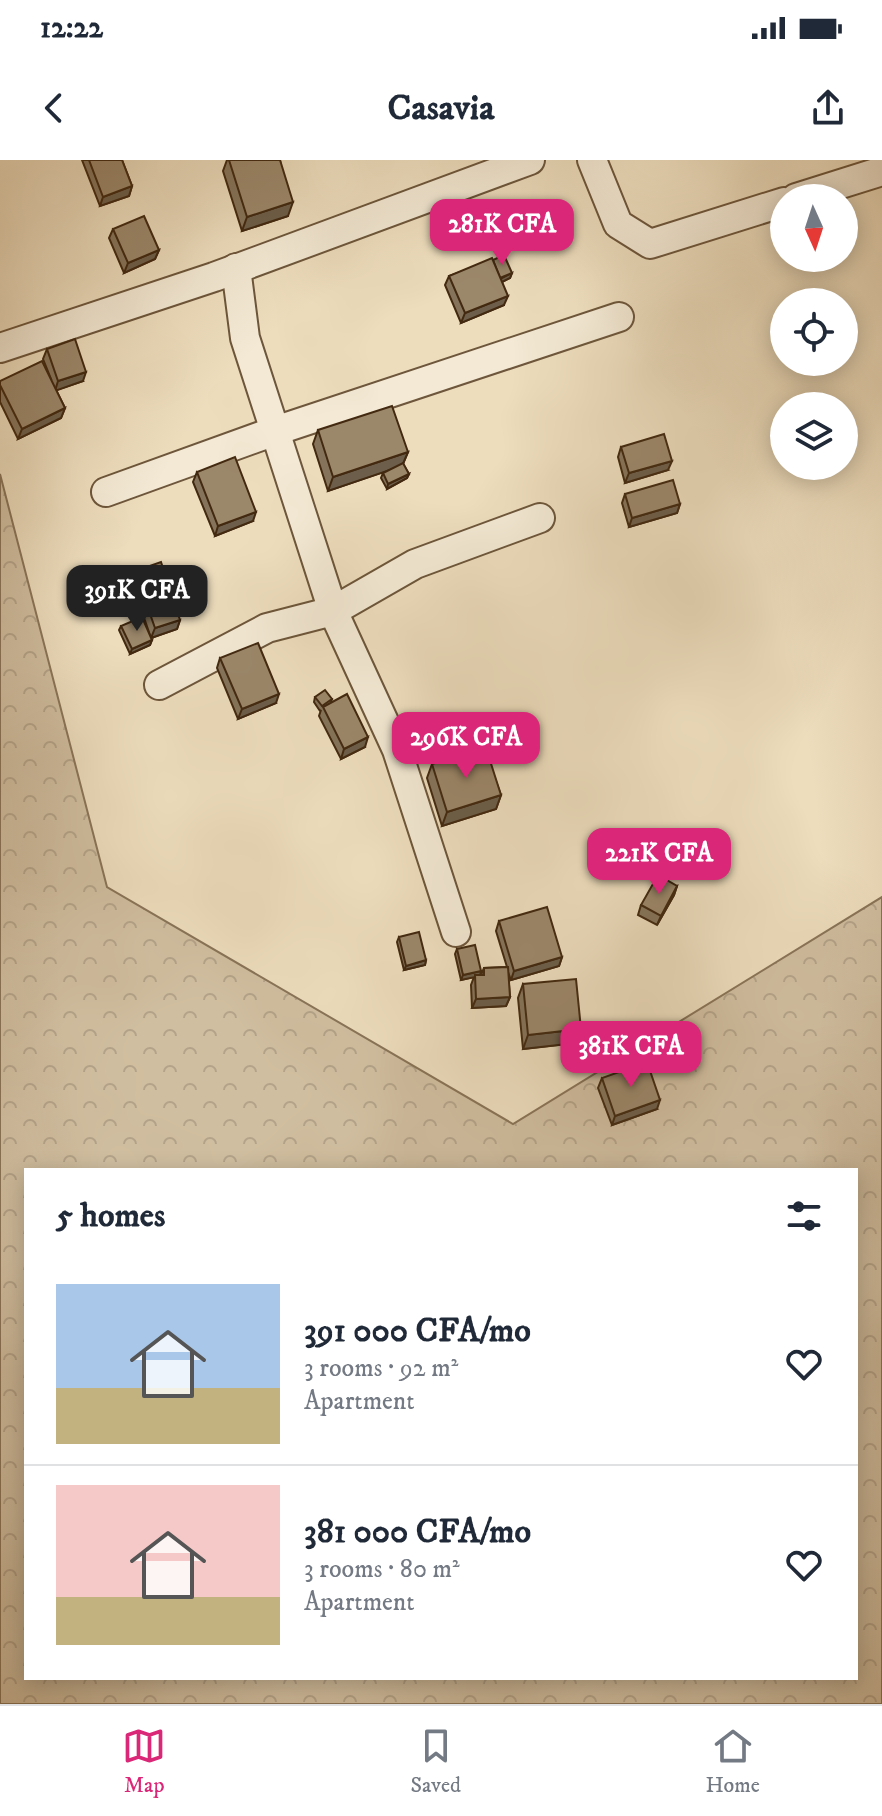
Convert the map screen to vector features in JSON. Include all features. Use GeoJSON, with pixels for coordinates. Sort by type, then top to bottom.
{"type":"FeatureCollection","features":[{"type":"Feature","properties":{"kind":"street"},"geometry":{"type":"LineString","coordinates":[[0,348],[236,268],[530,160]]}},
{"type":"Feature","properties":{"kind":"street"},"geometry":{"type":"LineString","coordinates":[[592,160],[618,224],[650,244],[770,206]]}},
{"type":"Feature","properties":{"kind":"street"},"geometry":{"type":"LineString","coordinates":[[841,184],[882,171]]}},
{"type":"Feature","properties":{"kind":"street"},"geometry":{"type":"LineString","coordinates":[[236,268],[245,338],[333,611],[397,750],[456,932]]}},
{"type":"Feature","properties":{"kind":"street"},"geometry":{"type":"LineString","coordinates":[[106,492],[275,431],[619,317]]}},
{"type":"Feature","properties":{"kind":"street"},"geometry":{"type":"LineString","coordinates":[[159,685],[267,628],[333,611],[415,564],[540,518]]}},
{"type":"Feature","properties":{"kind":"green space"},"geometry":{"type":"Polygon","coordinates":[[[0,474],[107,887],[513,1124],[882,897],[882,1704],[0,1704],[0,474]]]}},
{"type":"Feature","properties":{"kind":"building"},"geometry":{"type":"Polygon","coordinates":[[[89,160],[122,160],[132,186],[103,197],[89,160]]]}},
{"type":"Feature","properties":{"kind":"building"},"geometry":{"type":"Polygon","coordinates":[[[229,160],[280,160],[293,202],[247,217],[229,160]]]}},
{"type":"Feature","properties":{"kind":"building"},"geometry":{"type":"Polygon","coordinates":[[[144,216],[159,250],[128,263],[113,229],[144,216]]]}},
{"type":"Feature","properties":{"kind":"building"},"geometry":{"type":"Polygon","coordinates":[[[504,255],[512,273],[500,278],[493,260],[504,255]]]}},
{"type":"Feature","properties":{"kind":"building"},"geometry":{"type":"Polygon","coordinates":[[[492,258],[508,296],[465,313],[449,276],[492,258]]]}},
{"type":"Feature","properties":{"kind":"building"},"geometry":{"type":"Polygon","coordinates":[[[75,339],[86,372],[58,381],[47,349],[75,339]]]}},
{"type":"Feature","properties":{"kind":"building"},"geometry":{"type":"Polygon","coordinates":[[[42,361],[65,408],[22,429],[0,381],[42,361]]]}},
{"type":"Feature","properties":{"kind":"building"},"geometry":{"type":"Polygon","coordinates":[[[392,406],[408,452],[333,477],[318,430],[392,406]]]}},
{"type":"Feature","properties":{"kind":"building"},"geometry":{"type":"Polygon","coordinates":[[[664,434],[672,461],[629,473],[621,447],[664,434]]]}},
{"type":"Feature","properties":{"kind":"building"},"geometry":{"type":"Polygon","coordinates":[[[235,457],[256,512],[218,526],[197,472],[235,457]]]}},
{"type":"Feature","properties":{"kind":"building"},"geometry":{"type":"Polygon","coordinates":[[[403,463],[409,474],[388,484],[383,473],[403,463]]]}},
{"type":"Feature","properties":{"kind":"building"},"geometry":{"type":"Polygon","coordinates":[[[673,480],[680,504],[632,518],[625,494],[673,480]]]}},
{"type":"Feature","properties":{"kind":"building"},"geometry":{"type":"Polygon","coordinates":[[[161,562],[180,620],[155,628],[135,571],[161,562]]]}},
{"type":"Feature","properties":{"kind":"building"},"geometry":{"type":"Polygon","coordinates":[[[142,617],[152,640],[132,649],[121,626],[142,617]]]}},
{"type":"Feature","properties":{"kind":"building"},"geometry":{"type":"Polygon","coordinates":[[[258,643],[279,694],[242,709],[220,658],[258,643]]]}},
{"type":"Feature","properties":{"kind":"building"},"geometry":{"type":"Polygon","coordinates":[[[325,690],[332,699],[322,706],[315,697],[325,690]]]}},
{"type":"Feature","properties":{"kind":"building"},"geometry":{"type":"Polygon","coordinates":[[[347,694],[368,737],[344,749],[323,707],[347,694]]]}},
{"type":"Feature","properties":{"kind":"building"},"geometry":{"type":"Polygon","coordinates":[[[451,717],[453,740],[421,742],[419,720],[451,717]]]}},
{"type":"Feature","properties":{"kind":"building"},"geometry":{"type":"Polygon","coordinates":[[[481,739],[484,748],[463,755],[460,744],[481,739]]]}},
{"type":"Feature","properties":{"kind":"building"},"geometry":{"type":"Polygon","coordinates":[[[486,748],[501,795],[447,812],[432,764],[486,748]]]}},
{"type":"Feature","properties":{"kind":"building"},"geometry":{"type":"Polygon","coordinates":[[[658,875],[677,886],[661,916],[641,905],[658,875]]]}},
{"type":"Feature","properties":{"kind":"building"},"geometry":{"type":"Polygon","coordinates":[[[547,907],[562,957],[514,971],[499,921],[547,907]]]}},
{"type":"Feature","properties":{"kind":"building"},"geometry":{"type":"Polygon","coordinates":[[[419,932],[426,960],[406,966],[399,937],[419,932]]]}},
{"type":"Feature","properties":{"kind":"building"},"geometry":{"type":"Polygon","coordinates":[[[475,945],[481,971],[463,975],[457,949],[475,945]]]}},
{"type":"Feature","properties":{"kind":"building"},"geometry":{"type":"Polygon","coordinates":[[[508,967],[510,997],[476,999],[475,975],[484,975],[484,968],[508,967]]]}},
{"type":"Feature","properties":{"kind":"building"},"geometry":{"type":"Polygon","coordinates":[[[576,979],[581,1029],[528,1035],[523,984],[576,979]]]}},
{"type":"Feature","properties":{"kind":"building"},"geometry":{"type":"Polygon","coordinates":[[[647,1062],[660,1100],[615,1116],[602,1078],[647,1062]]]}}]}
